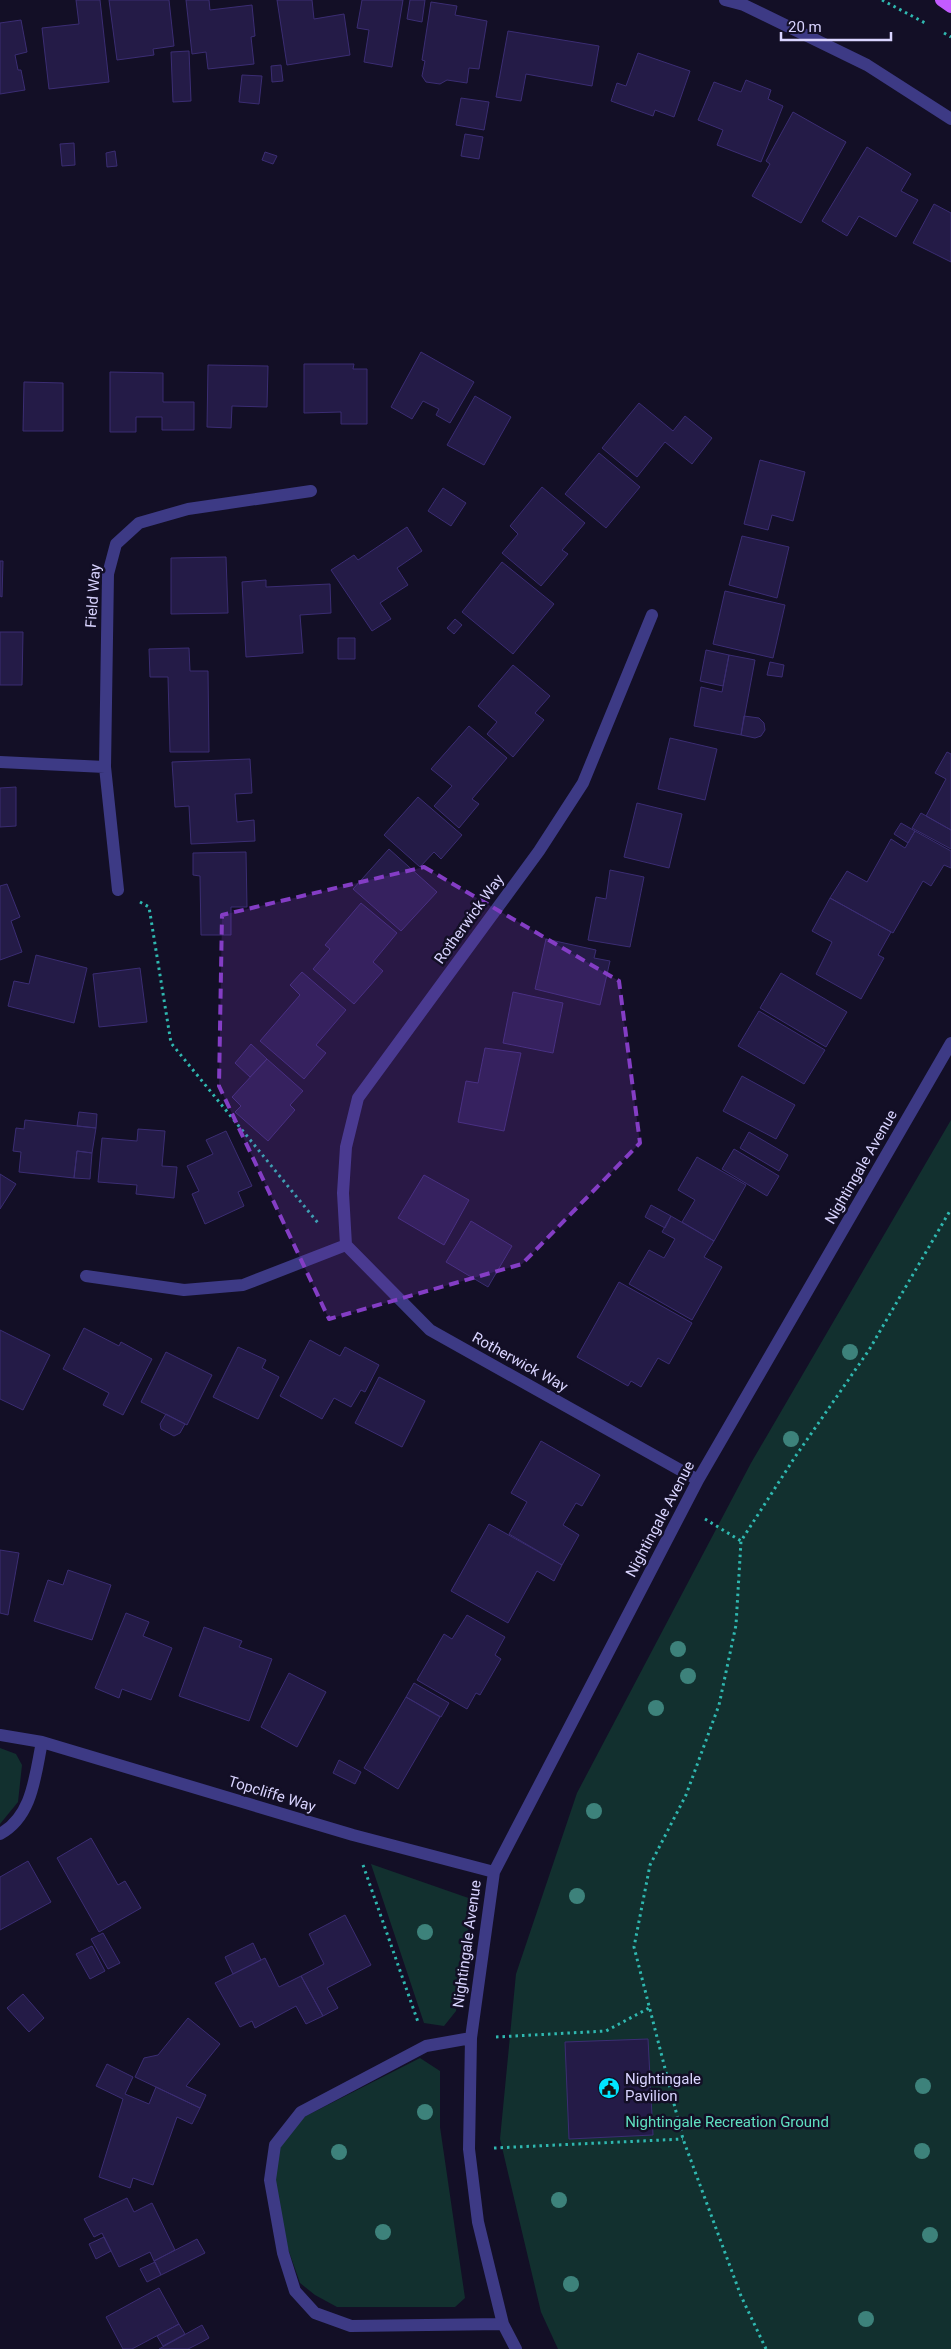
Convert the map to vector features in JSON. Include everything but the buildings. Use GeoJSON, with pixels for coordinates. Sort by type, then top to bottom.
{"type":"FeatureCollection","features":[{"type":"Feature","properties":{"kind":"main road"},"geometry":{"type":"LineString","coordinates":[[941,0],[951,6]]}},
{"type":"Feature","properties":{"kind":"street"},"geometry":{"type":"LineString","coordinates":[[725,0],[744,5],[867,65],[951,118]]}},
{"type":"Feature","properties":{"kind":"street","name":"Field Way"},"geometry":{"type":"LineString","coordinates":[[118,890],[104,767],[108,574],[116,544],[139,523],[188,509],[311,492]]}},
{"type":"Feature","properties":{"kind":"street","name":"Rotherwick Way"},"geometry":{"type":"LineString","coordinates":[[652,615],[583,783],[539,851],[358,1098],[346,1147],[343,1193],[346,1245],[430,1330],[698,1480]]}},
{"type":"Feature","properties":{"kind":"street"},"geometry":{"type":"LineString","coordinates":[[0,762],[104,767]]}},
{"type":"Feature","properties":{"kind":"street","name":"Nightingale Avenue"},"geometry":{"type":"LineString","coordinates":[[516,2349],[503,2324],[478,2222],[469,2149],[471,2038],[494,1872],[698,1480],[951,1043]]}},
{"type":"Feature","properties":{"kind":"street"},"geometry":{"type":"LineString","coordinates":[[86,1276],[184,1290],[243,1285],[346,1245]]}},
{"type":"Feature","properties":{"kind":"street","name":"Topcliffe Way"},"geometry":{"type":"LineString","coordinates":[[0,1734],[42,1742],[353,1835],[494,1872]]}},
{"type":"Feature","properties":{"kind":"street"},"geometry":{"type":"LineString","coordinates":[[0,1834],[8,1830],[29,1804],[42,1742]]}},
{"type":"Feature","properties":{"kind":"street"},"geometry":{"type":"LineString","coordinates":[[471,2038],[426,2046],[301,2112],[274,2145],[270,2180],[283,2253],[295,2291],[315,2313],[351,2326],[503,2324]]}},
{"type":"Feature","properties":{"kind":"path"},"geometry":{"type":"LineString","coordinates":[[882,0],[934,28]]}},
{"type":"Feature","properties":{"kind":"path"},"geometry":{"type":"LineString","coordinates":[[942,32],[951,37]]}},
{"type":"Feature","properties":{"kind":"path"},"geometry":{"type":"LineString","coordinates":[[118,890],[149,907],[171,1043],[314,1220],[346,1245]]}},
{"type":"Feature","properties":{"kind":"path"},"geometry":{"type":"LineString","coordinates":[[766,2349],[741,2296],[683,2139],[634,1947],[650,1865],[686,1795],[719,1705],[736,1625],[741,1541],[795,1456],[869,1350],[951,1209]]}},
{"type":"Feature","properties":{"kind":"path"},"geometry":{"type":"LineString","coordinates":[[684,1507],[741,1541]]}},
{"type":"Feature","properties":{"kind":"path"},"geometry":{"type":"LineString","coordinates":[[353,1835],[426,2046]]}},
{"type":"Feature","properties":{"kind":"path"},"geometry":{"type":"LineString","coordinates":[[471,2038],[606,2031],[649,2007]]}},
{"type":"Feature","properties":{"kind":"path"},"geometry":{"type":"LineString","coordinates":[[469,2149],[683,2139]]}},
{"type":"Feature","properties":{"kind":"highlighted area"},"geometry":{"type":"Polygon","coordinates":[[[424,867],[619,981],[640,1143],[522,1264],[329,1319],[219,1086],[222,915],[424,867]]]}},
{"type":"Feature","properties":{"kind":"green space","name":"Nightingale Recreation Ground"},"geometry":{"type":"Polygon","coordinates":[[[951,1120],[951,2349],[558,2349],[541,2312],[500,2139],[516,1974],[577,1793],[751,1463],[951,1120]]]}},
{"type":"Feature","properties":{"kind":"green space"},"geometry":{"type":"Polygon","coordinates":[[[0,1748],[16,1754],[22,1765],[18,1802],[0,1824],[0,1748]]]}},
{"type":"Feature","properties":{"kind":"green space"},"geometry":{"type":"Polygon","coordinates":[[[371,1864],[477,1901],[464,1944],[456,2011],[444,2026],[424,2023],[371,1864]]]}},
{"type":"Feature","properties":{"kind":"green space"},"geometry":{"type":"Polygon","coordinates":[[[420,2058],[440,2071],[440,2127],[465,2298],[455,2307],[337,2307],[315,2295],[300,2283],[287,2246],[274,2181],[279,2146],[302,2118],[420,2058]]]}},
{"type":"Feature","properties":{"kind":"place","name":"Nightingale Pavilion"},"geometry":{"type":"Point","coordinates":[609,2088]}}]}
